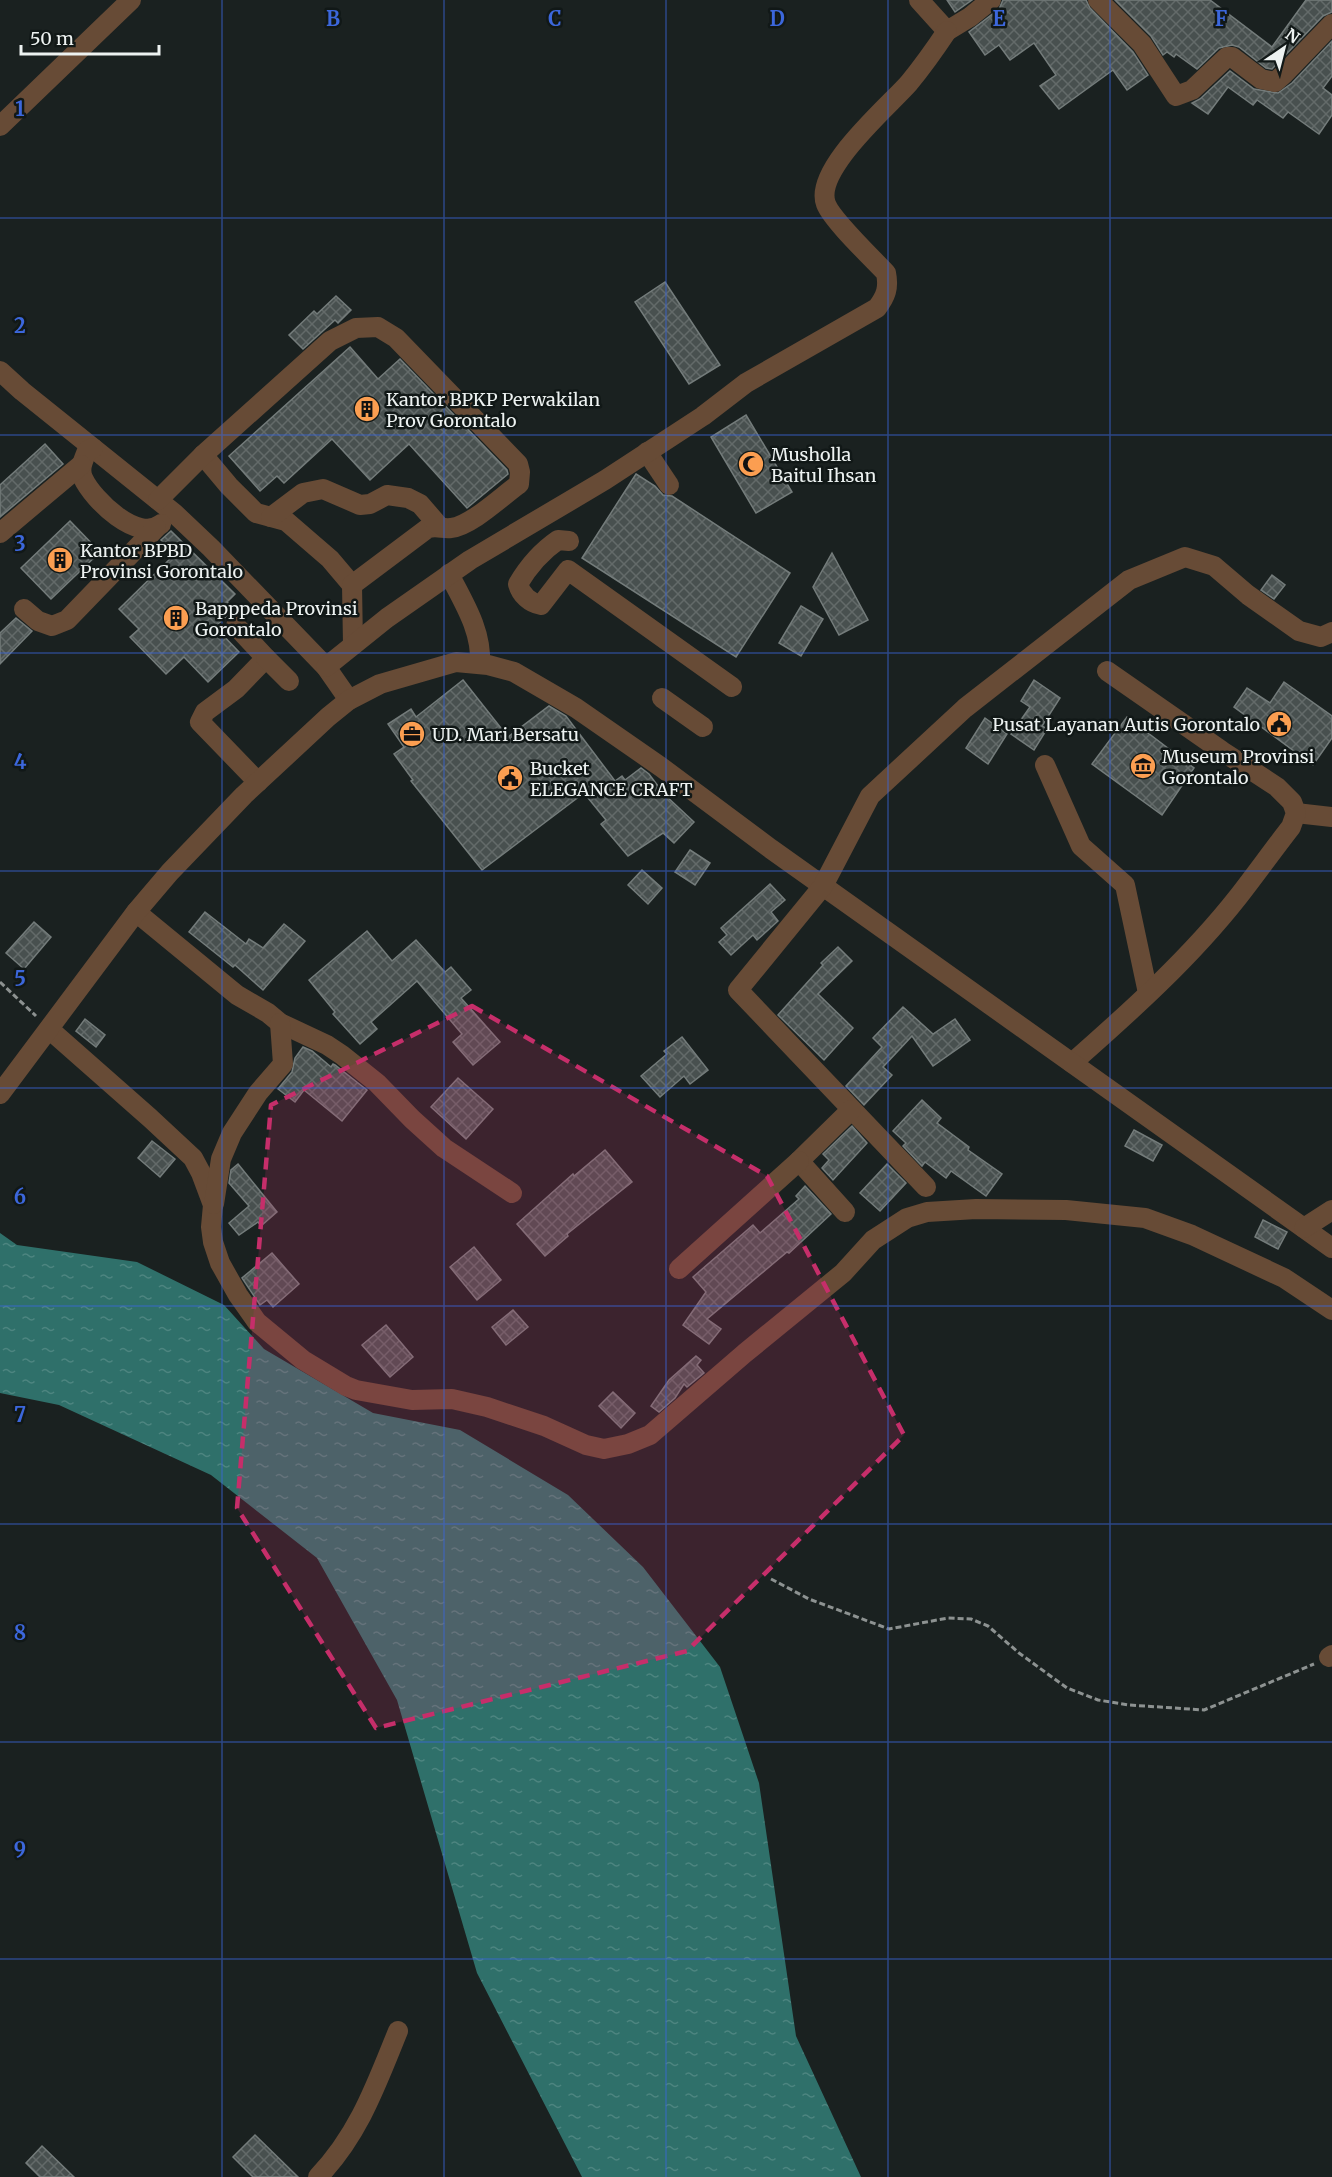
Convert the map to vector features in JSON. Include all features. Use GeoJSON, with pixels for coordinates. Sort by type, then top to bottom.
{"type":"FeatureCollection","features":[{"type":"Feature","properties":{"kind":"street"},"geometry":{"type":"LineString","coordinates":[[0,126],[131,0]]}},
{"type":"Feature","properties":{"kind":"street"},"geometry":{"type":"LineString","coordinates":[[919,0],[947,31]]}},
{"type":"Feature","properties":{"kind":"street"},"geometry":{"type":"LineString","coordinates":[[326,667],[470,560],[566,505],[703,416],[746,383],[877,308],[886,296],[888,285],[886,273],[832,214],[825,202],[826,188],[832,170],[846,150],[908,84],[947,31],[970,17],[991,0]]}},
{"type":"Feature","properties":{"kind":"street"},"geometry":{"type":"LineString","coordinates":[[1098,0],[1142,44],[1176,96],[1192,90],[1227,57],[1232,57],[1260,79],[1275,82],[1332,24]]}},
{"type":"Feature","properties":{"kind":"street"},"geometry":{"type":"LineString","coordinates":[[158,500],[203,456],[330,342],[356,328],[378,327],[396,338],[518,464],[519,484],[467,522],[451,528],[439,526],[428,528],[352,585]]}},
{"type":"Feature","properties":{"kind":"street"},"geometry":{"type":"LineString","coordinates":[[0,371],[174,513],[219,556],[326,667],[350,700]]}},
{"type":"Feature","properties":{"kind":"street"},"geometry":{"type":"LineString","coordinates":[[0,533],[81,465],[87,451],[93,448]]}},
{"type":"Feature","properties":{"kind":"street"},"geometry":{"type":"LineString","coordinates":[[647,452],[669,485]]}},
{"type":"Feature","properties":{"kind":"street"},"geometry":{"type":"LineString","coordinates":[[203,456],[256,513],[286,521],[330,559],[352,585],[353,645]]}},
{"type":"Feature","properties":{"kind":"street"},"geometry":{"type":"LineString","coordinates":[[81,465],[83,478],[104,507],[144,530],[156,528]]}},
{"type":"Feature","properties":{"kind":"street"},"geometry":{"type":"LineString","coordinates":[[271,517],[303,493],[322,489],[360,506],[370,504],[387,495],[408,498],[420,504],[439,526]]}},
{"type":"Feature","properties":{"kind":"street"},"geometry":{"type":"LineString","coordinates":[[24,609],[38,621],[52,626],[67,620],[156,528],[174,513]]}},
{"type":"Feature","properties":{"kind":"street"},"geometry":{"type":"LineString","coordinates":[[569,541],[558,540],[550,545],[524,573],[518,584],[528,599],[541,605],[568,570],[732,687]]}},
{"type":"Feature","properties":{"kind":"street"},"geometry":{"type":"LineString","coordinates":[[926,1187],[738,990],[823,886],[870,796],[965,708],[1129,580],[1185,557],[1214,566],[1248,595],[1299,631],[1321,637],[1332,632]]}},
{"type":"Feature","properties":{"kind":"street"},"geometry":{"type":"LineString","coordinates":[[449,574],[478,635],[481,650],[480,664]]}},
{"type":"Feature","properties":{"kind":"street"},"geometry":{"type":"LineString","coordinates":[[236,627],[289,681]]}},
{"type":"Feature","properties":{"kind":"street"},"geometry":{"type":"LineString","coordinates":[[258,782],[200,722],[206,712],[236,688],[266,658]]}},
{"type":"Feature","properties":{"kind":"street"},"geometry":{"type":"LineString","coordinates":[[0,1094],[136,912],[170,872],[258,782],[328,717],[350,700],[380,684],[456,662],[480,664],[514,672],[576,708],[1332,1248]]}},
{"type":"Feature","properties":{"kind":"street"},"geometry":{"type":"LineString","coordinates":[[1072,1063],[1172,970],[1238,898],[1291,827],[1296,813],[1292,802],[1277,787],[1222,752],[1107,671]]}},
{"type":"Feature","properties":{"kind":"street"},"geometry":{"type":"LineString","coordinates":[[662,698],[703,727]]}},
{"type":"Feature","properties":{"kind":"street"},"geometry":{"type":"LineString","coordinates":[[1045,765],[1081,846],[1125,885],[1148,993]]}},
{"type":"Feature","properties":{"kind":"street"},"geometry":{"type":"LineString","coordinates":[[1296,813],[1332,817]]}},
{"type":"Feature","properties":{"kind":"street"},"geometry":{"type":"LineString","coordinates":[[136,912],[220,982],[280,1023],[327,1045],[342,1055],[377,1083],[444,1148],[512,1193]]}},
{"type":"Feature","properties":{"kind":"street"},"geometry":{"type":"LineString","coordinates":[[280,1023],[283,1064],[258,1092],[232,1133],[221,1160],[213,1205],[211,1227],[213,1242],[220,1263],[257,1322],[303,1360],[356,1390],[412,1400],[452,1399],[488,1407],[544,1426],[586,1445],[604,1449],[628,1444],[650,1435],[843,1273],[873,1240],[907,1218],[927,1212],[976,1209],[1066,1210],[1145,1218],[1192,1235],[1284,1278],[1332,1310]]}},
{"type":"Feature","properties":{"kind":"street"},"geometry":{"type":"LineString","coordinates":[[49,1029],[193,1158],[213,1205]]}},
{"type":"Feature","properties":{"kind":"street"},"geometry":{"type":"LineString","coordinates":[[679,1269],[799,1161],[851,1110]]}},
{"type":"Feature","properties":{"kind":"street"},"geometry":{"type":"LineString","coordinates":[[799,1161],[845,1212]]}},
{"type":"Feature","properties":{"kind":"street"},"geometry":{"type":"LineString","coordinates":[[1304,1228],[1332,1210]]}},
{"type":"Feature","properties":{"kind":"street"},"geometry":{"type":"LineString","coordinates":[[318,2177],[364,2114],[398,2031]]}},
{"type":"Feature","properties":{"kind":"path"},"geometry":{"type":"LineString","coordinates":[[0,982],[49,1029]]}},
{"type":"Feature","properties":{"kind":"path"},"geometry":{"type":"LineString","coordinates":[[771,1579],[808,1599],[889,1629],[948,1618],[971,1619],[988,1626],[1019,1653],[1067,1688],[1098,1700],[1129,1705],[1204,1710],[1331,1656]]}},
{"type":"Feature","properties":{"kind":"highlighted area"},"geometry":{"type":"Polygon","coordinates":[[[472,1006],[767,1176],[904,1435],[687,1651],[376,1728],[237,1508],[271,1105],[472,1006]]]}},
{"type":"Feature","properties":{"kind":"water"},"geometry":{"type":"Polygon","coordinates":[[[0,1233],[17,1245],[137,1262],[224,1305],[264,1349],[373,1413],[460,1430],[568,1495],[643,1567],[720,1667],[759,1783],[796,2036],[861,2177],[582,2177],[477,1973],[397,1700],[317,1558],[211,1475],[59,1405],[0,1393],[0,1233]]]}},
{"type":"Feature","properties":{"kind":"building"},"geometry":{"type":"Polygon","coordinates":[[[947,0],[972,0],[955,12],[947,0]]]}},
{"type":"Feature","properties":{"kind":"building"},"geometry":{"type":"Polygon","coordinates":[[[1003,0],[1086,0],[1090,8],[1133,52],[1148,75],[1127,90],[1113,70],[1059,109],[1040,86],[1056,75],[1034,43],[1010,60],[999,45],[985,55],[969,32],[999,9],[1003,0]]]}},
{"type":"Feature","properties":{"kind":"building"},"geometry":{"type":"Polygon","coordinates":[[[1115,0],[1210,0],[1272,47],[1306,0],[1332,0],[1332,12],[1323,16],[1272,69],[1266,68],[1239,47],[1232,45],[1219,48],[1197,69],[1176,54],[1174,57],[1167,52],[1163,55],[1151,36],[1115,0]]]}},
{"type":"Feature","properties":{"kind":"building"},"geometry":{"type":"Polygon","coordinates":[[[1332,41],[1332,76],[1323,88],[1332,95],[1332,115],[1319,134],[1288,112],[1283,118],[1257,100],[1253,105],[1228,87],[1208,114],[1192,103],[1200,99],[1230,71],[1254,89],[1278,93],[1292,83],[1332,41]]]}},
{"type":"Feature","properties":{"kind":"building"},"geometry":{"type":"Polygon","coordinates":[[[665,282],[720,365],[689,384],[635,302],[665,282]]]}},
{"type":"Feature","properties":{"kind":"building"},"geometry":{"type":"Polygon","coordinates":[[[336,296],[351,310],[338,323],[335,320],[303,349],[289,335],[314,311],[317,314],[336,296]]]}},
{"type":"Feature","properties":{"kind":"building","name":"Kantor BPKP Perwakilan Prov Gorontalo"},"geometry":{"type":"Polygon","coordinates":[[[350,347],[378,379],[400,359],[507,470],[508,474],[467,508],[409,444],[370,480],[332,439],[284,483],[277,476],[260,491],[229,456],[350,347]]]}},
{"type":"Feature","properties":{"kind":"building","name":"Musholla Baitul Ihsan"},"geometry":{"type":"Polygon","coordinates":[[[746,415],[792,492],[756,513],[711,437],[746,415]]]}},
{"type":"Feature","properties":{"kind":"building"},"geometry":{"type":"Polygon","coordinates":[[[45,444],[63,464],[0,517],[0,485],[45,444]]]}},
{"type":"Feature","properties":{"kind":"building"},"geometry":{"type":"Polygon","coordinates":[[[636,474],[655,486],[663,495],[672,496],[790,573],[736,657],[582,558],[636,474]]]}},
{"type":"Feature","properties":{"kind":"building","name":"Kantor BPBD Provinsi Gorontalo"},"geometry":{"type":"Polygon","coordinates":[[[70,521],[100,552],[51,599],[21,568],[70,521]]]}},
{"type":"Feature","properties":{"kind":"building","name":"Bapppeda Provinsi Gorontalo"},"geometry":{"type":"Polygon","coordinates":[[[171,531],[235,594],[227,602],[234,609],[215,627],[239,652],[208,682],[184,657],[166,674],[130,637],[139,629],[119,609],[175,554],[161,540],[171,531]]]}},
{"type":"Feature","properties":{"kind":"building"},"geometry":{"type":"Polygon","coordinates":[[[832,553],[868,620],[839,635],[813,587],[832,553]]]}},
{"type":"Feature","properties":{"kind":"building"},"geometry":{"type":"Polygon","coordinates":[[[1272,575],[1285,585],[1274,599],[1261,590],[1272,575]]]}},
{"type":"Feature","properties":{"kind":"building"},"geometry":{"type":"Polygon","coordinates":[[[801,606],[823,619],[801,656],[779,643],[801,606]]]}},
{"type":"Feature","properties":{"kind":"building"},"geometry":{"type":"Polygon","coordinates":[[[16,618],[32,631],[0,664],[0,633],[16,618]]]}},
{"type":"Feature","properties":{"kind":"building","name":"Bucket ELEGANCE CRAFT"},"geometry":{"type":"Polygon","coordinates":[[[463,680],[508,737],[549,706],[566,716],[615,781],[622,776],[625,780],[641,768],[694,822],[674,843],[663,833],[628,856],[601,824],[606,820],[584,793],[482,870],[411,781],[413,780],[394,754],[404,747],[388,724],[411,709],[416,717],[463,680]]]}},
{"type":"Feature","properties":{"kind":"building"},"geometry":{"type":"Polygon","coordinates":[[[1034,680],[1060,698],[1042,726],[1047,729],[1034,750],[1011,734],[1030,707],[1021,701],[1034,680]]]}},
{"type":"Feature","properties":{"kind":"building","name":"Pusat Layanan Autis Gorontalo"},"geometry":{"type":"Polygon","coordinates":[[[1284,682],[1332,716],[1332,738],[1313,765],[1234,707],[1247,688],[1270,703],[1284,682]]]}},
{"type":"Feature","properties":{"kind":"building","name":"Museum Provinsi Gorontalo"},"geometry":{"type":"Polygon","coordinates":[[[1127,717],[1194,768],[1162,815],[1092,764],[1127,717]]]}},
{"type":"Feature","properties":{"kind":"building"},"geometry":{"type":"Polygon","coordinates":[[[985,718],[1007,734],[988,764],[966,748],[985,718]]]}},
{"type":"Feature","properties":{"kind":"building"},"geometry":{"type":"Polygon","coordinates":[[[690,850],[710,863],[695,885],[675,872],[690,850]]]}},
{"type":"Feature","properties":{"kind":"building"},"geometry":{"type":"Polygon","coordinates":[[[642,870],[662,888],[648,904],[628,885],[642,870]]]}},
{"type":"Feature","properties":{"kind":"building"},"geometry":{"type":"Polygon","coordinates":[[[770,884],[785,900],[771,912],[778,921],[757,940],[753,935],[731,955],[719,942],[727,935],[721,928],[770,884]]]}},
{"type":"Feature","properties":{"kind":"building"},"geometry":{"type":"Polygon","coordinates":[[[205,912],[246,944],[249,939],[263,948],[284,924],[305,941],[263,990],[235,965],[233,967],[189,932],[205,912]]]}},
{"type":"Feature","properties":{"kind":"building"},"geometry":{"type":"Polygon","coordinates":[[[34,922],[51,937],[24,969],[6,953],[34,922]]]}},
{"type":"Feature","properties":{"kind":"building"},"geometry":{"type":"Polygon","coordinates":[[[367,931],[392,961],[416,940],[445,972],[451,967],[471,990],[461,998],[500,1042],[473,1065],[453,1042],[462,1034],[417,981],[371,1022],[377,1029],[360,1044],[333,1014],[335,1012],[309,980],[367,931]]]}},
{"type":"Feature","properties":{"kind":"building"},"geometry":{"type":"Polygon","coordinates":[[[838,947],[852,961],[818,994],[853,1028],[824,1060],[778,1015],[823,965],[821,963],[838,947]]]}},
{"type":"Feature","properties":{"kind":"building"},"geometry":{"type":"Polygon","coordinates":[[[903,1007],[933,1034],[955,1019],[970,1040],[933,1066],[912,1036],[883,1067],[892,1075],[864,1105],[846,1086],[882,1047],[873,1038],[903,1007]]]}},
{"type":"Feature","properties":{"kind":"building"},"geometry":{"type":"Polygon","coordinates":[[[85,1019],[105,1035],[96,1047],[76,1031],[85,1019]]]}},
{"type":"Feature","properties":{"kind":"building"},"geometry":{"type":"Polygon","coordinates":[[[682,1037],[708,1070],[690,1084],[684,1076],[660,1097],[641,1076],[667,1054],[664,1051],[682,1037]]]}},
{"type":"Feature","properties":{"kind":"building"},"geometry":{"type":"Polygon","coordinates":[[[303,1047],[312,1051],[331,1067],[335,1065],[367,1090],[342,1121],[304,1090],[295,1102],[278,1089],[292,1072],[295,1058],[303,1047]]]}},
{"type":"Feature","properties":{"kind":"building"},"geometry":{"type":"Polygon","coordinates":[[[458,1078],[493,1109],[466,1139],[431,1107],[458,1078]]]}},
{"type":"Feature","properties":{"kind":"building"},"geometry":{"type":"Polygon","coordinates":[[[922,1100],[941,1118],[937,1123],[969,1147],[968,1150],[1002,1174],[986,1196],[951,1171],[946,1178],[925,1162],[922,1166],[903,1146],[906,1143],[893,1131],[922,1100]]]}},
{"type":"Feature","properties":{"kind":"building"},"geometry":{"type":"Polygon","coordinates":[[[852,1126],[867,1143],[833,1180],[822,1168],[829,1160],[823,1154],[852,1126]]]}},
{"type":"Feature","properties":{"kind":"building"},"geometry":{"type":"Polygon","coordinates":[[[1134,1130],[1162,1145],[1153,1161],[1125,1146],[1134,1130]]]}},
{"type":"Feature","properties":{"kind":"building"},"geometry":{"type":"Polygon","coordinates":[[[152,1141],[175,1159],[160,1177],[138,1158],[152,1141]]]}},
{"type":"Feature","properties":{"kind":"building"},"geometry":{"type":"Polygon","coordinates":[[[605,1150],[632,1182],[567,1234],[568,1236],[545,1256],[517,1224],[573,1174],[574,1176],[605,1150]]]}},
{"type":"Feature","properties":{"kind":"building"},"geometry":{"type":"Polygon","coordinates":[[[238,1164],[277,1212],[261,1226],[258,1222],[239,1235],[229,1223],[249,1206],[229,1183],[231,1170],[238,1164]]]}},
{"type":"Feature","properties":{"kind":"building"},"geometry":{"type":"Polygon","coordinates":[[[887,1164],[906,1183],[880,1211],[860,1193],[887,1164]]]}},
{"type":"Feature","properties":{"kind":"building"},"geometry":{"type":"Polygon","coordinates":[[[805,1186],[831,1214],[789,1253],[787,1252],[707,1319],[721,1329],[709,1344],[683,1325],[706,1292],[693,1277],[753,1225],[760,1233],[799,1199],[796,1196],[805,1186]]]}},
{"type":"Feature","properties":{"kind":"building"},"geometry":{"type":"Polygon","coordinates":[[[1263,1220],[1287,1232],[1278,1249],[1255,1237],[1263,1220]]]}},
{"type":"Feature","properties":{"kind":"building"},"geometry":{"type":"Polygon","coordinates":[[[474,1247],[501,1280],[477,1300],[450,1267],[474,1247]]]}},
{"type":"Feature","properties":{"kind":"building"},"geometry":{"type":"Polygon","coordinates":[[[272,1253],[299,1284],[273,1307],[267,1300],[260,1305],[242,1278],[272,1253]]]}},
{"type":"Feature","properties":{"kind":"building"},"geometry":{"type":"Polygon","coordinates":[[[513,1310],[528,1327],[506,1345],[492,1327],[513,1310]]]}},
{"type":"Feature","properties":{"kind":"building"},"geometry":{"type":"Polygon","coordinates":[[[386,1325],[413,1357],[390,1377],[362,1345],[386,1325]]]}},
{"type":"Feature","properties":{"kind":"building"},"geometry":{"type":"Polygon","coordinates":[[[696,1356],[701,1360],[697,1365],[704,1373],[687,1387],[684,1384],[675,1398],[659,1412],[651,1406],[669,1380],[696,1356]]]}},
{"type":"Feature","properties":{"kind":"building"},"geometry":{"type":"Polygon","coordinates":[[[613,1392],[635,1413],[621,1428],[599,1406],[613,1392]]]}},
{"type":"Feature","properties":{"kind":"building"},"geometry":{"type":"Polygon","coordinates":[[[255,2135],[298,2177],[253,2177],[233,2157],[255,2135]]]}},
{"type":"Feature","properties":{"kind":"building"},"geometry":{"type":"Polygon","coordinates":[[[42,2146],[74,2177],[40,2177],[26,2163],[42,2146]]]}},
{"type":"Feature","properties":{"kind":"place","name":"Kantor BPKP Perwakilan Prov Gorontalo"},"geometry":{"type":"Point","coordinates":[367,409]}},
{"type":"Feature","properties":{"kind":"place","name":"Musholla Baitul Ihsan"},"geometry":{"type":"Point","coordinates":[751,464]}},
{"type":"Feature","properties":{"kind":"place","name":"Kantor BPBD Provinsi Gorontalo"},"geometry":{"type":"Point","coordinates":[60,560]}},
{"type":"Feature","properties":{"kind":"place","name":"Bapppeda Provinsi Gorontalo"},"geometry":{"type":"Point","coordinates":[176,618]}},
{"type":"Feature","properties":{"kind":"place","name":"Pusat Layanan Autis Gorontalo"},"geometry":{"type":"Point","coordinates":[1279,724]}},
{"type":"Feature","properties":{"kind":"place","name":"UD. Mari Bersatu"},"geometry":{"type":"Point","coordinates":[412,734]}},
{"type":"Feature","properties":{"kind":"place","name":"Museum Provinsi Gorontalo"},"geometry":{"type":"Point","coordinates":[1143,766]}},
{"type":"Feature","properties":{"kind":"place","name":"Bucket ELEGANCE CRAFT"},"geometry":{"type":"Point","coordinates":[510,778]}}]}
